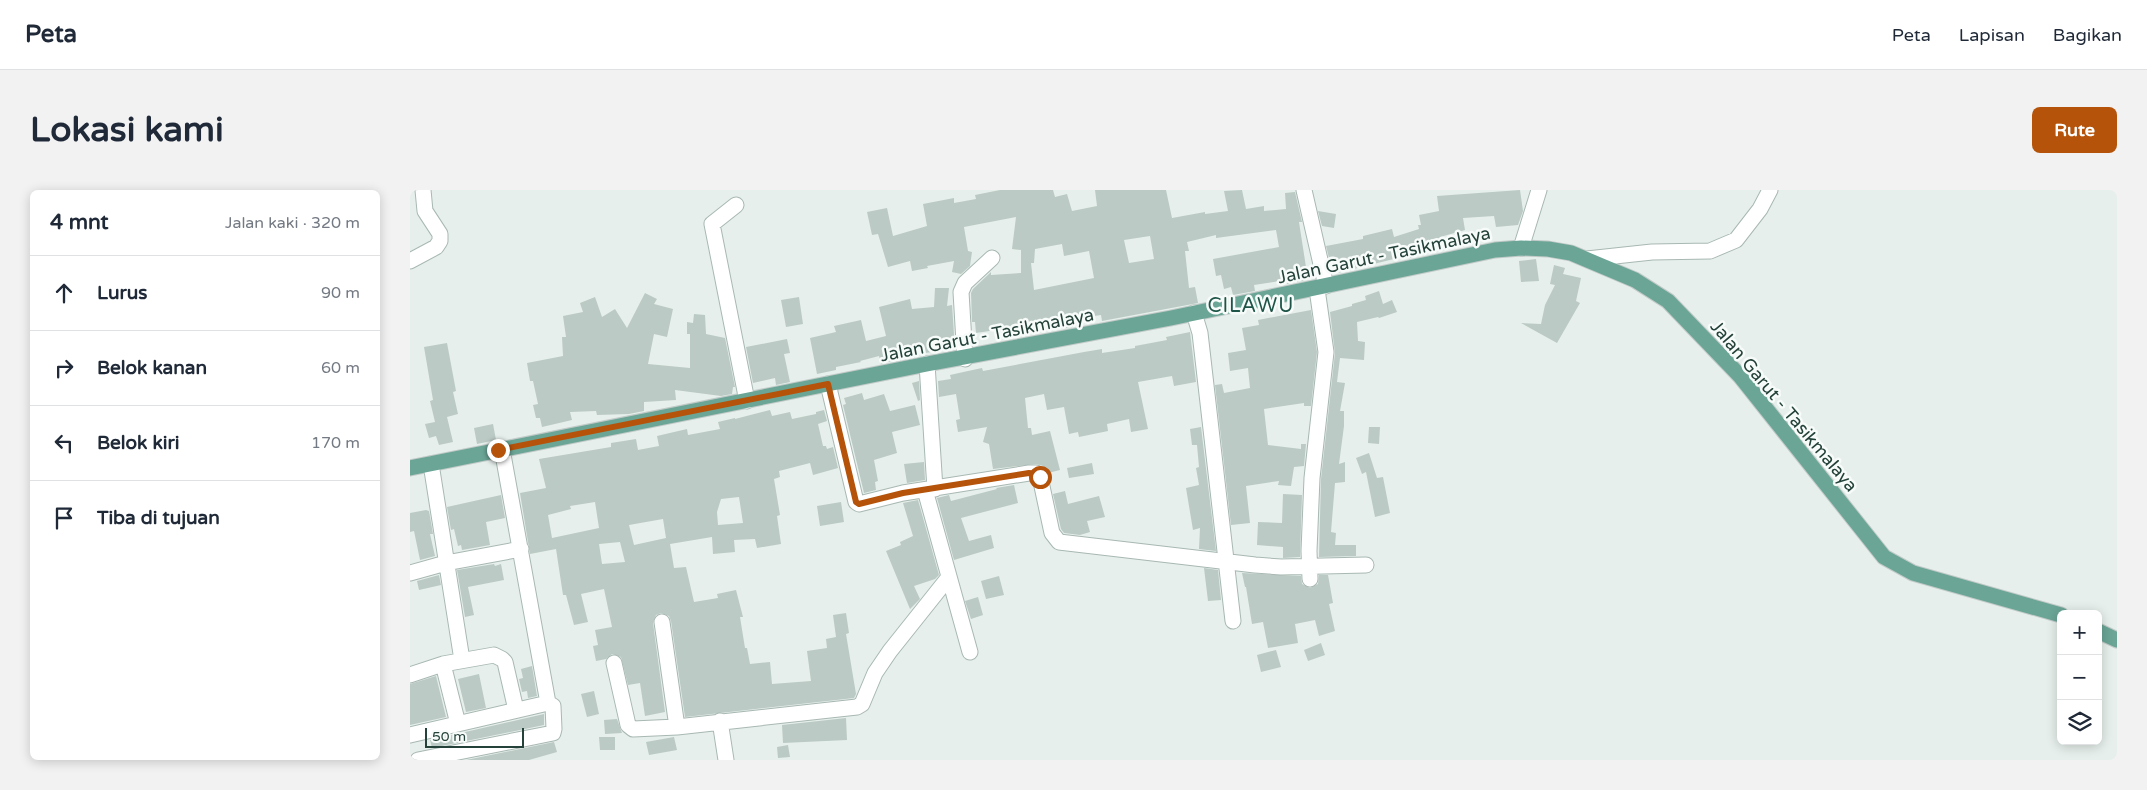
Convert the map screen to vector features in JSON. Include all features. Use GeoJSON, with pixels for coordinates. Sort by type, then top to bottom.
{"type":"FeatureCollection","features":[{"type":"Feature","properties":{"kind":"main road","name":"Jalan Garut - Tasikmalaya"},"geometry":{"type":"LineString","coordinates":[[410,468],[927,364],[1194,313],[1495,250],[1521,248],[1548,249],[1587,259],[1635,280],[1668,300],[1740,376],[1884,557],[1913,573],[2057,614]]}},
{"type":"Feature","properties":{"kind":"main road"},"geometry":{"type":"LineString","coordinates":[[2102,633],[2117,640]]}},
{"type":"Feature","properties":{"kind":"street"},"geometry":{"type":"LineString","coordinates":[[410,261],[436,247],[440,241],[440,234],[425,211],[424,190]]}},
{"type":"Feature","properties":{"kind":"street"},"geometry":{"type":"LineString","coordinates":[[1304,190],[1322,287],[1326,352],[1312,478],[1309,573]]}},
{"type":"Feature","properties":{"kind":"street"},"geometry":{"type":"LineString","coordinates":[[1521,248],[1539,190]]}},
{"type":"Feature","properties":{"kind":"street"},"geometry":{"type":"LineString","coordinates":[[1587,259],[1652,252],[1710,251],[1736,240],[1760,209],[1770,190]]}},
{"type":"Feature","properties":{"kind":"street"},"geometry":{"type":"LineString","coordinates":[[736,205],[712,224],[747,401]]}},
{"type":"Feature","properties":{"kind":"street"},"geometry":{"type":"LineString","coordinates":[[965,358],[961,292],[965,283],[992,258]]}},
{"type":"Feature","properties":{"kind":"street"},"geometry":{"type":"LineString","coordinates":[[1194,313],[1200,333],[1233,621]]}},
{"type":"Feature","properties":{"kind":"street"},"geometry":{"type":"LineString","coordinates":[[927,364],[930,489],[949,577],[970,652]]}},
{"type":"Feature","properties":{"kind":"street"},"geometry":{"type":"LineString","coordinates":[[828,384],[856,502],[863,504],[903,493],[1029,473],[1040,477],[1052,533],[1058,542],[1281,567],[1309,573],[1366,565]]}},
{"type":"Feature","properties":{"kind":"street"},"geometry":{"type":"LineString","coordinates":[[502,449],[548,703]]}},
{"type":"Feature","properties":{"kind":"street"},"geometry":{"type":"LineString","coordinates":[[431,464],[462,660]]}},
{"type":"Feature","properties":{"kind":"street"},"geometry":{"type":"LineString","coordinates":[[410,573],[446,563],[521,549]]}},
{"type":"Feature","properties":{"kind":"street"},"geometry":{"type":"LineString","coordinates":[[614,663],[630,729],[677,727],[857,707],[862,704],[875,672],[949,577]]}},
{"type":"Feature","properties":{"kind":"street"},"geometry":{"type":"LineString","coordinates":[[662,622],[677,727]]}},
{"type":"Feature","properties":{"kind":"street"},"geometry":{"type":"LineString","coordinates":[[410,675],[443,664],[494,655],[505,662],[516,710]]}},
{"type":"Feature","properties":{"kind":"street"},"geometry":{"type":"LineString","coordinates":[[443,664],[458,724]]}},
{"type":"Feature","properties":{"kind":"street"},"geometry":{"type":"LineString","coordinates":[[410,735],[548,703],[553,706],[553,733],[418,760]]}},
{"type":"Feature","properties":{"kind":"street"},"geometry":{"type":"LineString","coordinates":[[720,721],[726,760]]}},
{"type":"Feature","properties":{"kind":"street"},"geometry":{"type":"LineString","coordinates":[[410,756],[411,760]]}},
{"type":"Feature","properties":{"kind":"building"},"geometry":{"type":"Polygon","coordinates":[[[1000,190],[1053,190],[1055,197],[1067,194],[1072,211],[1097,206],[1095,190],[1166,190],[1172,218],[1205,212],[1205,214],[1228,211],[1224,191],[1242,190],[1246,209],[1264,206],[1264,211],[1286,209],[1285,193],[1295,192],[1302,222],[1299,222],[1308,280],[1287,284],[1287,280],[1254,285],[1255,291],[1233,295],[1231,287],[1224,289],[1221,275],[1216,276],[1213,259],[1279,247],[1276,230],[1216,238],[1216,235],[1187,242],[1189,251],[1185,251],[1189,288],[1195,287],[1198,303],[1102,321],[1101,315],[1073,319],[1073,327],[1068,328],[1035,330],[1017,334],[1016,327],[976,333],[975,322],[972,322],[971,293],[973,289],[991,272],[991,275],[1021,273],[1021,250],[1012,249],[1016,217],[964,227],[968,251],[972,252],[970,266],[961,274],[952,272],[954,261],[912,271],[910,261],[888,267],[878,234],[872,235],[867,212],[887,208],[893,236],[927,226],[923,204],[954,198],[954,203],[976,199],[975,195],[1000,190]],[[1150,236],[1124,240],[1129,263],[1154,259],[1150,236]],[[1062,244],[1035,249],[1034,263],[1031,263],[1034,290],[1094,278],[1089,251],[1064,256],[1062,244]]]}},
{"type":"Feature","properties":{"kind":"building"},"geometry":{"type":"Polygon","coordinates":[[[1520,190],[1523,211],[1518,225],[1496,227],[1494,216],[1463,218],[1465,230],[1440,237],[1442,246],[1438,248],[1407,259],[1406,256],[1333,274],[1326,246],[1363,239],[1363,236],[1392,229],[1394,237],[1419,229],[1418,225],[1421,225],[1419,215],[1439,211],[1437,196],[1520,190]]]}},
{"type":"Feature","properties":{"kind":"building"},"geometry":{"type":"Polygon","coordinates":[[[1318,211],[1336,214],[1334,228],[1322,226],[1318,211]]]}},
{"type":"Feature","properties":{"kind":"building"},"geometry":{"type":"Polygon","coordinates":[[[1536,259],[1539,281],[1521,282],[1519,261],[1536,259]]]}},
{"type":"Feature","properties":{"kind":"building"},"geometry":{"type":"Polygon","coordinates":[[[1554,265],[1565,268],[1563,274],[1581,278],[1576,301],[1580,303],[1557,343],[1521,323],[1541,324],[1545,305],[1555,285],[1550,284],[1554,265]]]}},
{"type":"Feature","properties":{"kind":"building"},"geometry":{"type":"Polygon","coordinates":[[[935,288],[949,288],[947,306],[952,305],[955,349],[917,354],[881,364],[879,356],[817,374],[810,338],[836,332],[834,326],[861,320],[866,341],[886,336],[879,307],[910,299],[912,309],[934,307],[935,288]]]}},
{"type":"Feature","properties":{"kind":"building"},"geometry":{"type":"Polygon","coordinates":[[[1379,291],[1383,304],[1392,300],[1397,312],[1357,322],[1358,341],[1365,342],[1364,360],[1340,358],[1337,382],[1345,383],[1340,411],[1344,411],[1344,426],[1339,464],[1345,462],[1345,482],[1335,483],[1331,532],[1336,533],[1335,545],[1356,545],[1356,556],[1319,557],[1321,479],[1335,353],[1330,312],[1366,300],[1365,296],[1379,291]]]}},
{"type":"Feature","properties":{"kind":"building"},"geometry":{"type":"Polygon","coordinates":[[[645,293],[657,299],[654,304],[673,309],[667,337],[654,334],[648,364],[690,368],[690,334],[687,334],[687,322],[693,323],[694,314],[705,315],[706,334],[725,338],[735,387],[733,387],[732,394],[721,396],[675,390],[676,400],[644,402],[644,411],[629,414],[597,415],[596,411],[570,412],[572,420],[542,427],[540,418],[536,418],[533,405],[538,404],[533,381],[530,381],[527,363],[563,356],[562,337],[566,337],[563,316],[583,312],[580,303],[595,297],[602,317],[615,309],[627,328],[645,293]]]}},
{"type":"Feature","properties":{"kind":"building"},"geometry":{"type":"Polygon","coordinates":[[[799,297],[803,324],[786,327],[781,300],[799,297]]]}},
{"type":"Feature","properties":{"kind":"building"},"geometry":{"type":"Polygon","coordinates":[[[1311,310],[1317,352],[1311,406],[1304,406],[1304,403],[1264,409],[1268,445],[1301,449],[1301,444],[1306,444],[1304,466],[1294,467],[1291,486],[1278,485],[1279,481],[1246,486],[1250,523],[1231,525],[1215,385],[1222,384],[1224,393],[1250,388],[1248,368],[1230,371],[1228,353],[1246,350],[1242,328],[1259,325],[1258,320],[1311,310]]]}},
{"type":"Feature","properties":{"kind":"building"},"geometry":{"type":"Polygon","coordinates":[[[1190,332],[1196,382],[1174,386],[1172,376],[1138,382],[1148,429],[1131,432],[1129,419],[1107,424],[1108,431],[1079,437],[1078,432],[1069,434],[1064,407],[1047,410],[1044,394],[1025,398],[1028,428],[1031,428],[1032,435],[1050,431],[1060,470],[1048,473],[1043,466],[1036,464],[993,469],[989,444],[983,442],[987,427],[958,432],[956,420],[960,419],[956,394],[939,397],[938,381],[951,379],[950,375],[982,368],[983,371],[1102,349],[1102,353],[1135,348],[1135,346],[1167,340],[1166,337],[1190,332]]]}},
{"type":"Feature","properties":{"kind":"building"},"geometry":{"type":"Polygon","coordinates":[[[787,339],[790,353],[784,354],[790,382],[776,385],[775,378],[753,383],[746,347],[787,339]]]}},
{"type":"Feature","properties":{"kind":"building"},"geometry":{"type":"Polygon","coordinates":[[[447,343],[456,391],[453,392],[458,414],[447,417],[453,442],[439,445],[436,436],[429,438],[425,424],[435,422],[430,401],[433,400],[424,347],[447,343]]]}},
{"type":"Feature","properties":{"kind":"building"},"geometry":{"type":"Polygon","coordinates":[[[919,381],[920,400],[918,401],[912,383],[919,381]]]}},
{"type":"Feature","properties":{"kind":"building"},"geometry":{"type":"Polygon","coordinates":[[[862,393],[864,400],[884,394],[890,411],[915,405],[920,425],[892,432],[897,453],[874,460],[878,481],[875,482],[876,490],[864,493],[843,405],[846,404],[844,398],[862,393]]]}},
{"type":"Feature","properties":{"kind":"building"},"geometry":{"type":"Polygon","coordinates":[[[770,410],[772,416],[790,412],[792,419],[816,414],[816,412],[824,410],[827,421],[818,424],[823,446],[826,446],[827,449],[833,447],[838,468],[813,475],[810,463],[779,471],[780,477],[774,479],[780,515],[777,516],[781,544],[757,548],[755,539],[734,540],[735,552],[713,554],[712,537],[670,544],[674,568],[686,567],[694,602],[718,598],[717,594],[736,590],[743,617],[740,617],[745,648],[747,648],[750,664],[770,662],[772,684],[811,681],[807,651],[827,648],[826,639],[836,637],[833,615],[846,613],[849,633],[846,634],[856,694],[854,698],[685,717],[671,621],[669,616],[661,613],[656,615],[653,623],[665,712],[645,716],[640,683],[628,685],[621,657],[612,654],[606,659],[596,661],[593,646],[598,645],[595,630],[612,627],[604,589],[581,594],[588,622],[574,625],[566,595],[563,595],[556,549],[530,554],[520,493],[546,488],[539,459],[611,447],[611,443],[636,439],[638,450],[659,446],[657,436],[687,429],[688,435],[720,429],[718,422],[770,410]],[[739,497],[721,499],[717,512],[718,525],[743,523],[739,497]],[[595,502],[570,506],[571,509],[548,515],[552,538],[599,528],[595,502]],[[663,519],[629,525],[634,545],[666,538],[663,519]],[[620,542],[599,544],[602,564],[625,562],[620,542]]]}},
{"type":"Feature","properties":{"kind":"building"},"geometry":{"type":"Polygon","coordinates":[[[493,424],[496,440],[477,444],[474,428],[493,424]]]}},
{"type":"Feature","properties":{"kind":"building"},"geometry":{"type":"Polygon","coordinates":[[[1201,427],[1216,551],[1199,549],[1200,528],[1193,530],[1186,488],[1199,485],[1196,468],[1199,467],[1197,445],[1192,445],[1190,429],[1201,427]]]}},
{"type":"Feature","properties":{"kind":"building"},"geometry":{"type":"Polygon","coordinates":[[[1369,427],[1380,427],[1379,444],[1368,443],[1369,427]]]}},
{"type":"Feature","properties":{"kind":"building"},"geometry":{"type":"Polygon","coordinates":[[[1369,453],[1377,478],[1383,477],[1390,513],[1375,517],[1366,472],[1362,474],[1356,458],[1369,453]]]}},
{"type":"Feature","properties":{"kind":"building"},"geometry":{"type":"Polygon","coordinates":[[[924,462],[925,480],[907,483],[904,464],[924,462]]]}},
{"type":"Feature","properties":{"kind":"building"},"geometry":{"type":"Polygon","coordinates":[[[1092,463],[1094,474],[1069,478],[1067,468],[1092,463]]]}},
{"type":"Feature","properties":{"kind":"building"},"geometry":{"type":"Polygon","coordinates":[[[1014,485],[1018,503],[961,518],[969,541],[991,535],[994,548],[954,560],[937,498],[949,495],[951,501],[996,488],[1014,485]]]}},
{"type":"Feature","properties":{"kind":"building"},"geometry":{"type":"Polygon","coordinates":[[[1065,491],[1068,504],[1099,496],[1105,517],[1087,521],[1090,532],[1080,535],[1064,533],[1061,529],[1053,494],[1065,491]]]}},
{"type":"Feature","properties":{"kind":"building"},"geometry":{"type":"Polygon","coordinates":[[[1283,494],[1302,495],[1300,557],[1283,558],[1283,547],[1257,545],[1258,522],[1282,523],[1283,494]]]}},
{"type":"Feature","properties":{"kind":"building"},"geometry":{"type":"Polygon","coordinates":[[[501,495],[505,518],[486,522],[490,545],[462,550],[461,545],[458,546],[454,529],[451,530],[447,507],[501,495]]]}},
{"type":"Feature","properties":{"kind":"building"},"geometry":{"type":"Polygon","coordinates":[[[918,500],[939,575],[935,579],[914,586],[920,599],[910,609],[886,551],[901,545],[900,542],[913,536],[903,503],[918,500]]]}},
{"type":"Feature","properties":{"kind":"building"},"geometry":{"type":"Polygon","coordinates":[[[841,502],[844,522],[820,526],[817,506],[841,502]]]}},
{"type":"Feature","properties":{"kind":"building"},"geometry":{"type":"Polygon","coordinates":[[[429,511],[433,534],[430,534],[435,556],[420,560],[414,531],[410,532],[410,513],[429,511]]]}},
{"type":"Feature","properties":{"kind":"building"},"geometry":{"type":"Polygon","coordinates":[[[494,564],[495,566],[501,564],[504,580],[468,587],[474,615],[465,617],[457,570],[494,564]]]}},
{"type":"Feature","properties":{"kind":"building"},"geometry":{"type":"Polygon","coordinates":[[[1204,568],[1218,570],[1221,600],[1208,601],[1204,568]]]}},
{"type":"Feature","properties":{"kind":"building"},"geometry":{"type":"Polygon","coordinates":[[[1242,573],[1301,576],[1302,584],[1310,588],[1318,584],[1319,575],[1328,575],[1333,603],[1329,604],[1335,631],[1319,636],[1315,620],[1295,624],[1298,643],[1268,648],[1263,622],[1252,624],[1242,573]]]}},
{"type":"Feature","properties":{"kind":"building"},"geometry":{"type":"Polygon","coordinates":[[[439,575],[441,585],[419,590],[417,581],[439,575]]]}},
{"type":"Feature","properties":{"kind":"building"},"geometry":{"type":"Polygon","coordinates":[[[999,576],[1004,595],[986,599],[981,581],[999,576]]]}},
{"type":"Feature","properties":{"kind":"building"},"geometry":{"type":"Polygon","coordinates":[[[978,597],[983,615],[971,619],[965,601],[978,597]]]}},
{"type":"Feature","properties":{"kind":"building"},"geometry":{"type":"Polygon","coordinates":[[[1321,643],[1325,655],[1308,661],[1304,650],[1321,643]]]}},
{"type":"Feature","properties":{"kind":"building"},"geometry":{"type":"Polygon","coordinates":[[[1276,650],[1281,667],[1261,672],[1257,655],[1276,650]]]}},
{"type":"Feature","properties":{"kind":"building"},"geometry":{"type":"Polygon","coordinates":[[[532,666],[537,696],[528,698],[527,691],[522,692],[519,679],[523,678],[521,669],[532,666]]]}},
{"type":"Feature","properties":{"kind":"building"},"geometry":{"type":"Polygon","coordinates":[[[479,674],[486,708],[466,712],[458,679],[479,674]]]}},
{"type":"Feature","properties":{"kind":"building"},"geometry":{"type":"Polygon","coordinates":[[[436,676],[446,717],[410,725],[410,684],[436,676]]]}},
{"type":"Feature","properties":{"kind":"building"},"geometry":{"type":"Polygon","coordinates":[[[594,691],[599,714],[587,717],[581,694],[594,691]]]}},
{"type":"Feature","properties":{"kind":"building"},"geometry":{"type":"Polygon","coordinates":[[[544,714],[544,725],[432,748],[430,740],[544,714]]]}},
{"type":"Feature","properties":{"kind":"building"},"geometry":{"type":"Polygon","coordinates":[[[846,718],[847,740],[783,743],[782,725],[846,718]]]}},
{"type":"Feature","properties":{"kind":"building"},"geometry":{"type":"Polygon","coordinates":[[[617,719],[622,733],[605,734],[604,720],[617,719]]]}},
{"type":"Feature","properties":{"kind":"building"},"geometry":{"type":"Polygon","coordinates":[[[599,737],[615,737],[615,750],[600,750],[599,737]]]}},
{"type":"Feature","properties":{"kind":"building"},"geometry":{"type":"Polygon","coordinates":[[[674,737],[677,750],[649,755],[646,742],[674,737]]]}},
{"type":"Feature","properties":{"kind":"building"},"geometry":{"type":"Polygon","coordinates":[[[554,742],[557,752],[529,760],[466,760],[554,742]]]}},
{"type":"Feature","properties":{"kind":"building"},"geometry":{"type":"Polygon","coordinates":[[[788,745],[790,757],[778,758],[777,747],[788,745]]]}},
{"type":"Feature","properties":{"kind":"district","name":"CILAWU"},"geometry":{"type":"Point","coordinates":[1251,305]}},
{"type":"Feature","properties":{"kind":"route"},"geometry":{"type":"LineString","coordinates":[[498,450],[828,384],[856,502],[859,504],[903,493],[1029,473],[1040,477]]}}]}
